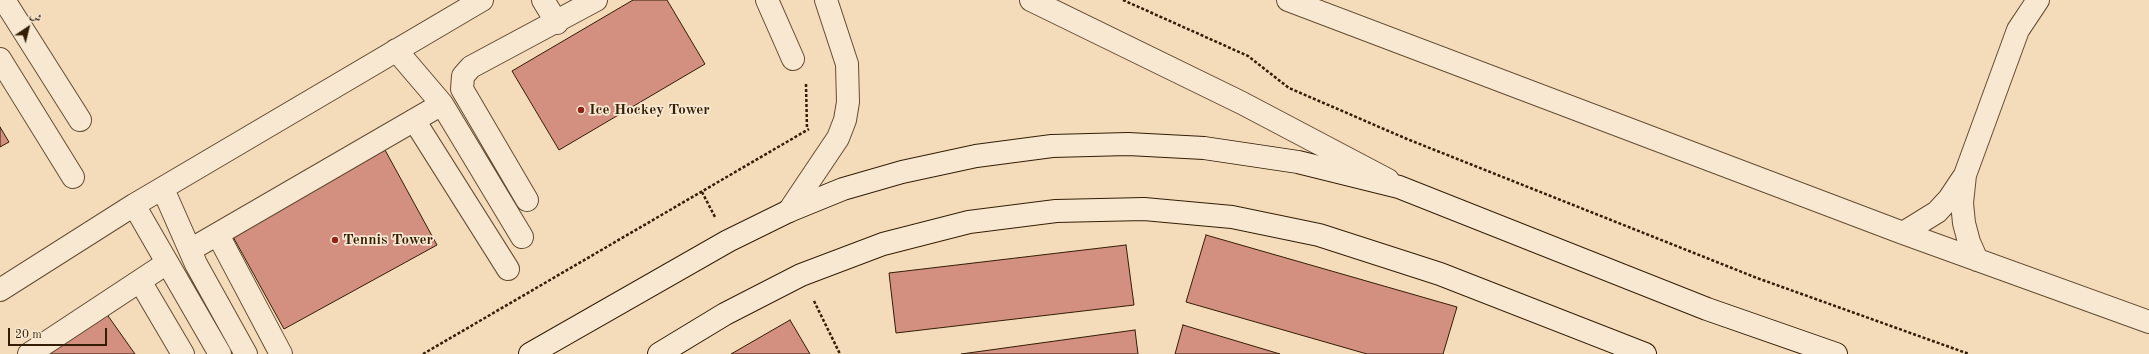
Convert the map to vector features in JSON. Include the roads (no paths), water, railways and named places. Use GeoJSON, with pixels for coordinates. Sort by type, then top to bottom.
{"type":"FeatureCollection","features":[{"type":"Feature","properties":{"kind":"street"},"geometry":{"type":"LineString","coordinates":[[0,290],[134,205],[482,0]]}},
{"type":"Feature","properties":{"kind":"street"},"geometry":{"type":"LineString","coordinates":[[543,0],[556,23]]}},
{"type":"Feature","properties":{"kind":"street"},"geometry":{"type":"LineString","coordinates":[[527,200],[465,94],[461,82],[466,71],[471,67],[556,23],[596,0]]}},
{"type":"Feature","properties":{"kind":"street"},"geometry":{"type":"LineString","coordinates":[[767,0],[793,59]]}},
{"type":"Feature","properties":{"kind":"street"},"geometry":{"type":"LineString","coordinates":[[789,211],[838,138],[845,120],[848,102],[848,76],[842,45],[826,0]]}},
{"type":"Feature","properties":{"kind":"street"},"geometry":{"type":"LineString","coordinates":[[1031,0],[1242,103],[1399,187],[1707,309],[1836,354]]}},
{"type":"Feature","properties":{"kind":"street"},"geometry":{"type":"LineString","coordinates":[[1288,0],[1902,233],[2149,322]]}},
{"type":"Feature","properties":{"kind":"street"},"geometry":{"type":"LineString","coordinates":[[2018,0],[2018,30]]}},
{"type":"Feature","properties":{"kind":"street"},"geometry":{"type":"LineString","coordinates":[[1977,260],[1969,242],[1964,223],[1962,203],[1965,176],[2018,30],[2038,0]]}},
{"type":"Feature","properties":{"kind":"street"},"geometry":{"type":"LineString","coordinates":[[5,10],[80,120]]}},
{"type":"Feature","properties":{"kind":"street"},"geometry":{"type":"LineString","coordinates":[[396,50],[442,104],[522,236]]}},
{"type":"Feature","properties":{"kind":"street"},"geometry":{"type":"LineString","coordinates":[[0,59],[73,177]]}},
{"type":"Feature","properties":{"kind":"street"},"geometry":{"type":"LineString","coordinates":[[190,250],[442,104]]}},
{"type":"Feature","properties":{"kind":"street"},"geometry":{"type":"LineString","coordinates":[[414,120],[508,269]]}},
{"type":"Feature","properties":{"kind":"street"},"geometry":{"type":"LineString","coordinates":[[530,354],[728,241],[789,211],[843,189],[902,172],[976,156],[1052,146],[1128,144],[1204,148],[1298,162],[1399,187]]}},
{"type":"Feature","properties":{"kind":"street"},"geometry":{"type":"LineString","coordinates":[[1902,233],[1937,212],[1949,199],[1965,176]]}},
{"type":"Feature","properties":{"kind":"street"},"geometry":{"type":"LineString","coordinates":[[163,189],[190,250],[246,354]]}},
{"type":"Feature","properties":{"kind":"street"},"geometry":{"type":"LineString","coordinates":[[134,205],[220,354]]}},
{"type":"Feature","properties":{"kind":"street"},"geometry":{"type":"LineString","coordinates":[[659,354],[725,314],[801,275],[883,244],[968,222],[1056,211],[1144,209],[1232,217],[1319,235],[1440,274],[1645,354]]}},
{"type":"Feature","properties":{"kind":"street"},"geometry":{"type":"LineString","coordinates":[[218,235],[281,354]]}},
{"type":"Feature","properties":{"kind":"street"},"geometry":{"type":"LineString","coordinates":[[29,354],[167,263]]}},
{"type":"Feature","properties":{"kind":"street"},"geometry":{"type":"LineString","coordinates":[[140,281],[183,354]]}},
{"type":"Feature","properties":{"kind":"place","name":"Ice Hockey Tower"},"geometry":{"type":"Point","coordinates":[581,110]}},
{"type":"Feature","properties":{"kind":"place","name":"Tennis Tower"},"geometry":{"type":"Point","coordinates":[335,240]}}]}
